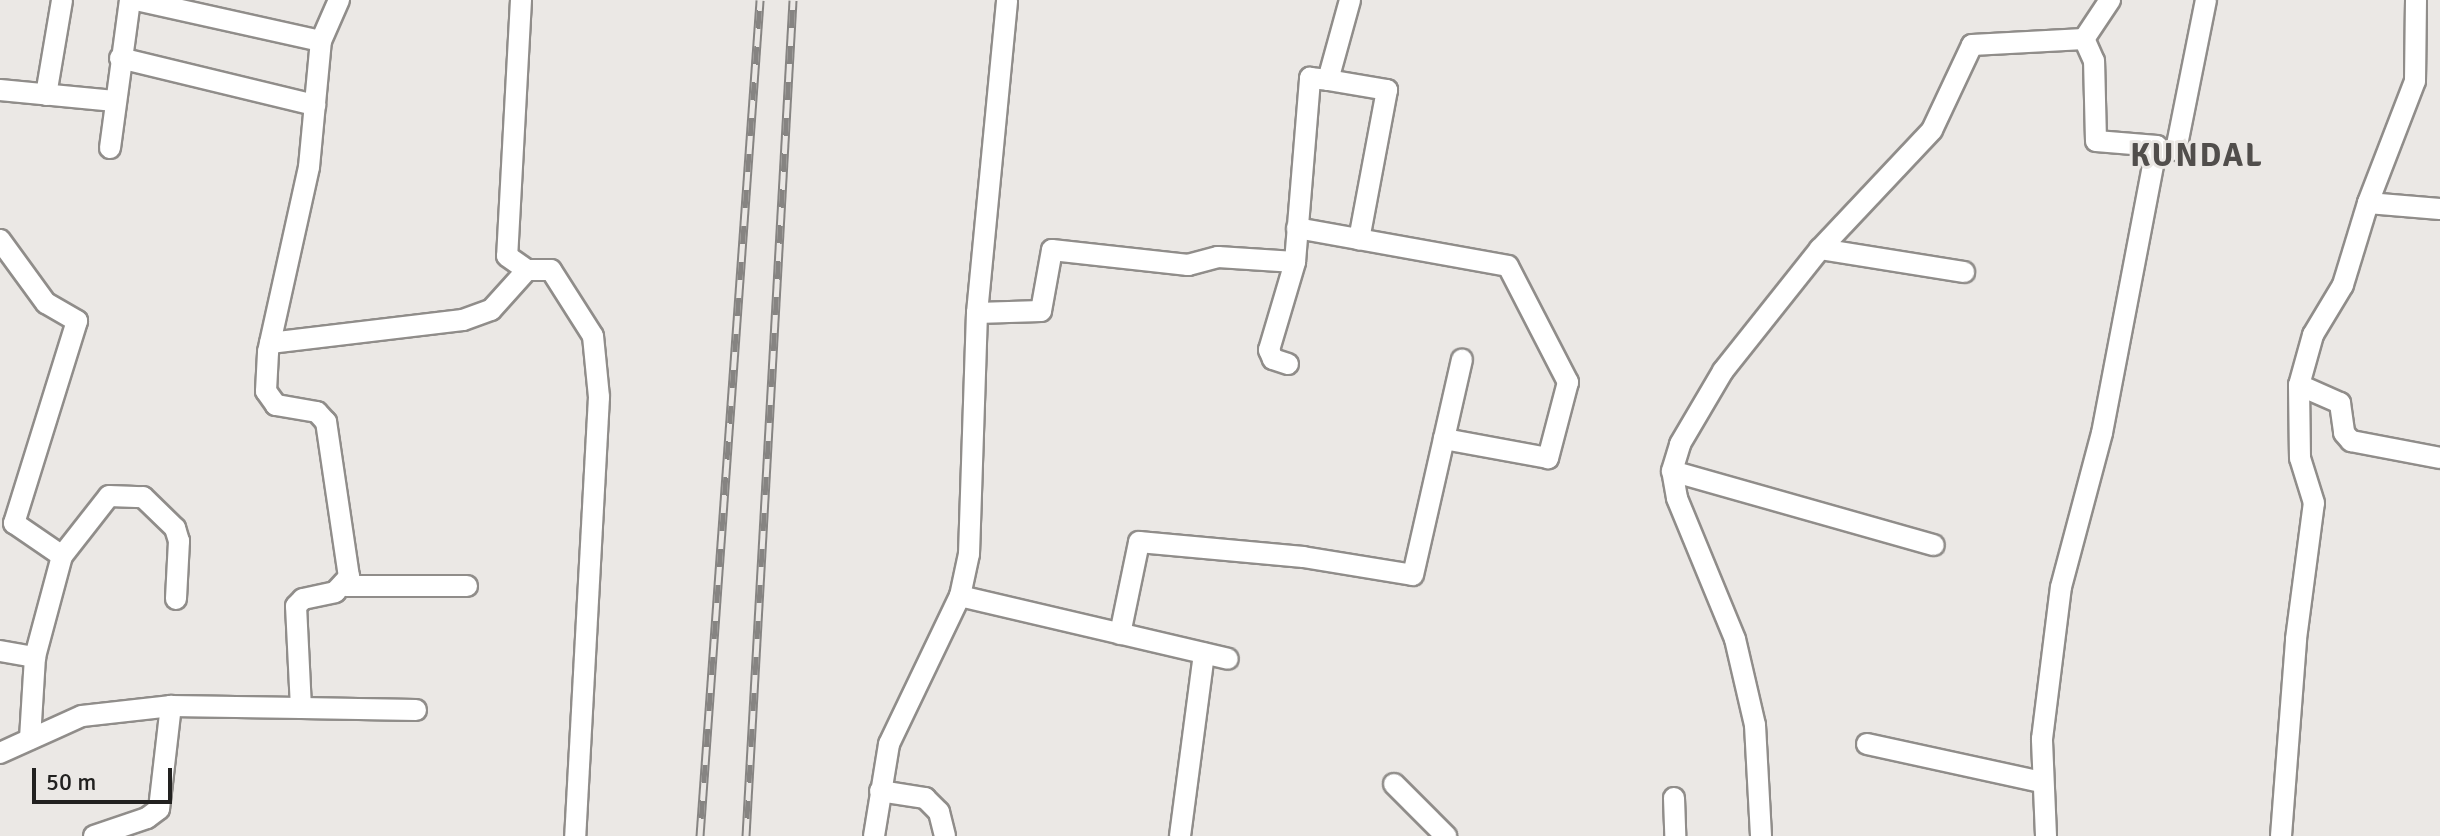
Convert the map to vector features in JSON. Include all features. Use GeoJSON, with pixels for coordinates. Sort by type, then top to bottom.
{"type":"FeatureCollection","features":[{"type":"Feature","properties":{"kind":"street"},"geometry":{"type":"LineString","coordinates":[[46,95],[62,0]]}},
{"type":"Feature","properties":{"kind":"street"},"geometry":{"type":"LineString","coordinates":[[110,148],[130,0]]}},
{"type":"Feature","properties":{"kind":"street"},"geometry":{"type":"LineString","coordinates":[[136,0],[321,41]]}},
{"type":"Feature","properties":{"kind":"street"},"geometry":{"type":"LineString","coordinates":[[339,0],[321,41],[309,167],[270,343],[266,391],[276,405],[317,412],[326,422],[346,586]]}},
{"type":"Feature","properties":{"kind":"street"},"geometry":{"type":"LineString","coordinates":[[521,0],[507,256],[527,270],[551,270],[593,336],[597,381],[575,836]]}},
{"type":"Feature","properties":{"kind":"street"},"geometry":{"type":"LineString","coordinates":[[874,836],[889,744],[960,596],[974,504],[977,313],[1007,0]]}},
{"type":"Feature","properties":{"kind":"street"},"geometry":{"type":"LineString","coordinates":[[1328,80],[1350,0]]}},
{"type":"Feature","properties":{"kind":"street"},"geometry":{"type":"LineString","coordinates":[[2084,39],[2110,0]]}},
{"type":"Feature","properties":{"kind":"street"},"geometry":{"type":"LineString","coordinates":[[2176,150],[2206,0]]}},
{"type":"Feature","properties":{"kind":"street"},"geometry":{"type":"LineString","coordinates":[[2281,836],[2296,639],[2314,503],[2300,458],[2299,385],[2313,335],[2343,285],[2368,203],[2415,81],[2416,0]]}},
{"type":"Feature","properties":{"kind":"street"},"geometry":{"type":"LineString","coordinates":[[1761,836],[1755,725],[1735,639],[1677,498],[1672,471],[1680,444],[1723,371],[1820,249],[1932,130],[1972,45],[2084,39]]}},
{"type":"Feature","properties":{"kind":"street"},"geometry":{"type":"LineString","coordinates":[[2046,836],[2042,739],[2061,587],[2102,433],[2157,146],[2096,141],[2094,61],[2084,39]]}},
{"type":"Feature","properties":{"kind":"street"},"geometry":{"type":"LineString","coordinates":[[120,58],[315,105]]}},
{"type":"Feature","properties":{"kind":"street"},"geometry":{"type":"LineString","coordinates":[[1288,364],[1273,359],[1269,350],[1295,262],[1310,78],[1387,90],[1359,239]]}},
{"type":"Feature","properties":{"kind":"street"},"geometry":{"type":"LineString","coordinates":[[0,90],[114,101]]}},
{"type":"Feature","properties":{"kind":"street"},"geometry":{"type":"LineString","coordinates":[[2368,203],[2440,209]]}},
{"type":"Feature","properties":{"kind":"street"},"geometry":{"type":"LineString","coordinates":[[1297,228],[1508,266],[1568,382],[1548,458],[1444,439]]}},
{"type":"Feature","properties":{"kind":"street"},"geometry":{"type":"LineString","coordinates":[[0,240],[46,303],[77,321],[14,523],[62,556]]}},
{"type":"Feature","properties":{"kind":"street"},"geometry":{"type":"LineString","coordinates":[[1820,249],[1964,272]]}},
{"type":"Feature","properties":{"kind":"street"},"geometry":{"type":"LineString","coordinates":[[977,313],[1041,311],[1052,250],[1188,265],[1218,257],[1295,262]]}},
{"type":"Feature","properties":{"kind":"street"},"geometry":{"type":"LineString","coordinates":[[270,343],[463,320],[491,310],[527,270]]}},
{"type":"Feature","properties":{"kind":"street"},"geometry":{"type":"LineString","coordinates":[[1120,634],[1139,542],[1303,557],[1413,575],[1462,359]]}},
{"type":"Feature","properties":{"kind":"street"},"geometry":{"type":"LineString","coordinates":[[2299,385],[2340,403],[2344,433],[2351,441],[2440,458]]}},
{"type":"Feature","properties":{"kind":"street"},"geometry":{"type":"LineString","coordinates":[[1672,471],[1934,545]]}},
{"type":"Feature","properties":{"kind":"street"},"geometry":{"type":"LineString","coordinates":[[30,739],[35,657],[62,556],[109,496],[143,497],[175,528],[179,541],[176,599]]}},
{"type":"Feature","properties":{"kind":"street"},"geometry":{"type":"LineString","coordinates":[[301,708],[296,606],[346,586],[467,586]]}},
{"type":"Feature","properties":{"kind":"street"},"geometry":{"type":"LineString","coordinates":[[960,596],[1228,659]]}},
{"type":"Feature","properties":{"kind":"street"},"geometry":{"type":"LineString","coordinates":[[0,651],[35,657]]}},
{"type":"Feature","properties":{"kind":"street"},"geometry":{"type":"LineString","coordinates":[[1180,836],[1204,654]]}},
{"type":"Feature","properties":{"kind":"street"},"geometry":{"type":"LineString","coordinates":[[94,836],[147,818],[159,809],[171,706]]}},
{"type":"Feature","properties":{"kind":"street"},"geometry":{"type":"LineString","coordinates":[[0,753],[82,716],[171,706],[416,710]]}},
{"type":"Feature","properties":{"kind":"street"},"geometry":{"type":"LineString","coordinates":[[1867,744],[2042,782]]}},
{"type":"Feature","properties":{"kind":"street"},"geometry":{"type":"LineString","coordinates":[[1394,784],[1446,836]]}},
{"type":"Feature","properties":{"kind":"street"},"geometry":{"type":"LineString","coordinates":[[880,791],[925,798],[939,812],[945,836]]}},
{"type":"Feature","properties":{"kind":"street"},"geometry":{"type":"LineString","coordinates":[[1674,798],[1675,836]]}},
{"type":"Feature","properties":{"kind":"railway"},"geometry":{"type":"LineString","coordinates":[[700,836],[760,0]]}},
{"type":"Feature","properties":{"kind":"railway"},"geometry":{"type":"LineString","coordinates":[[746,836],[793,0]]}},
{"type":"Feature","properties":{"kind":"district","name":"KUNDAL"},"geometry":{"type":"Point","coordinates":[2197,156]}}]}
